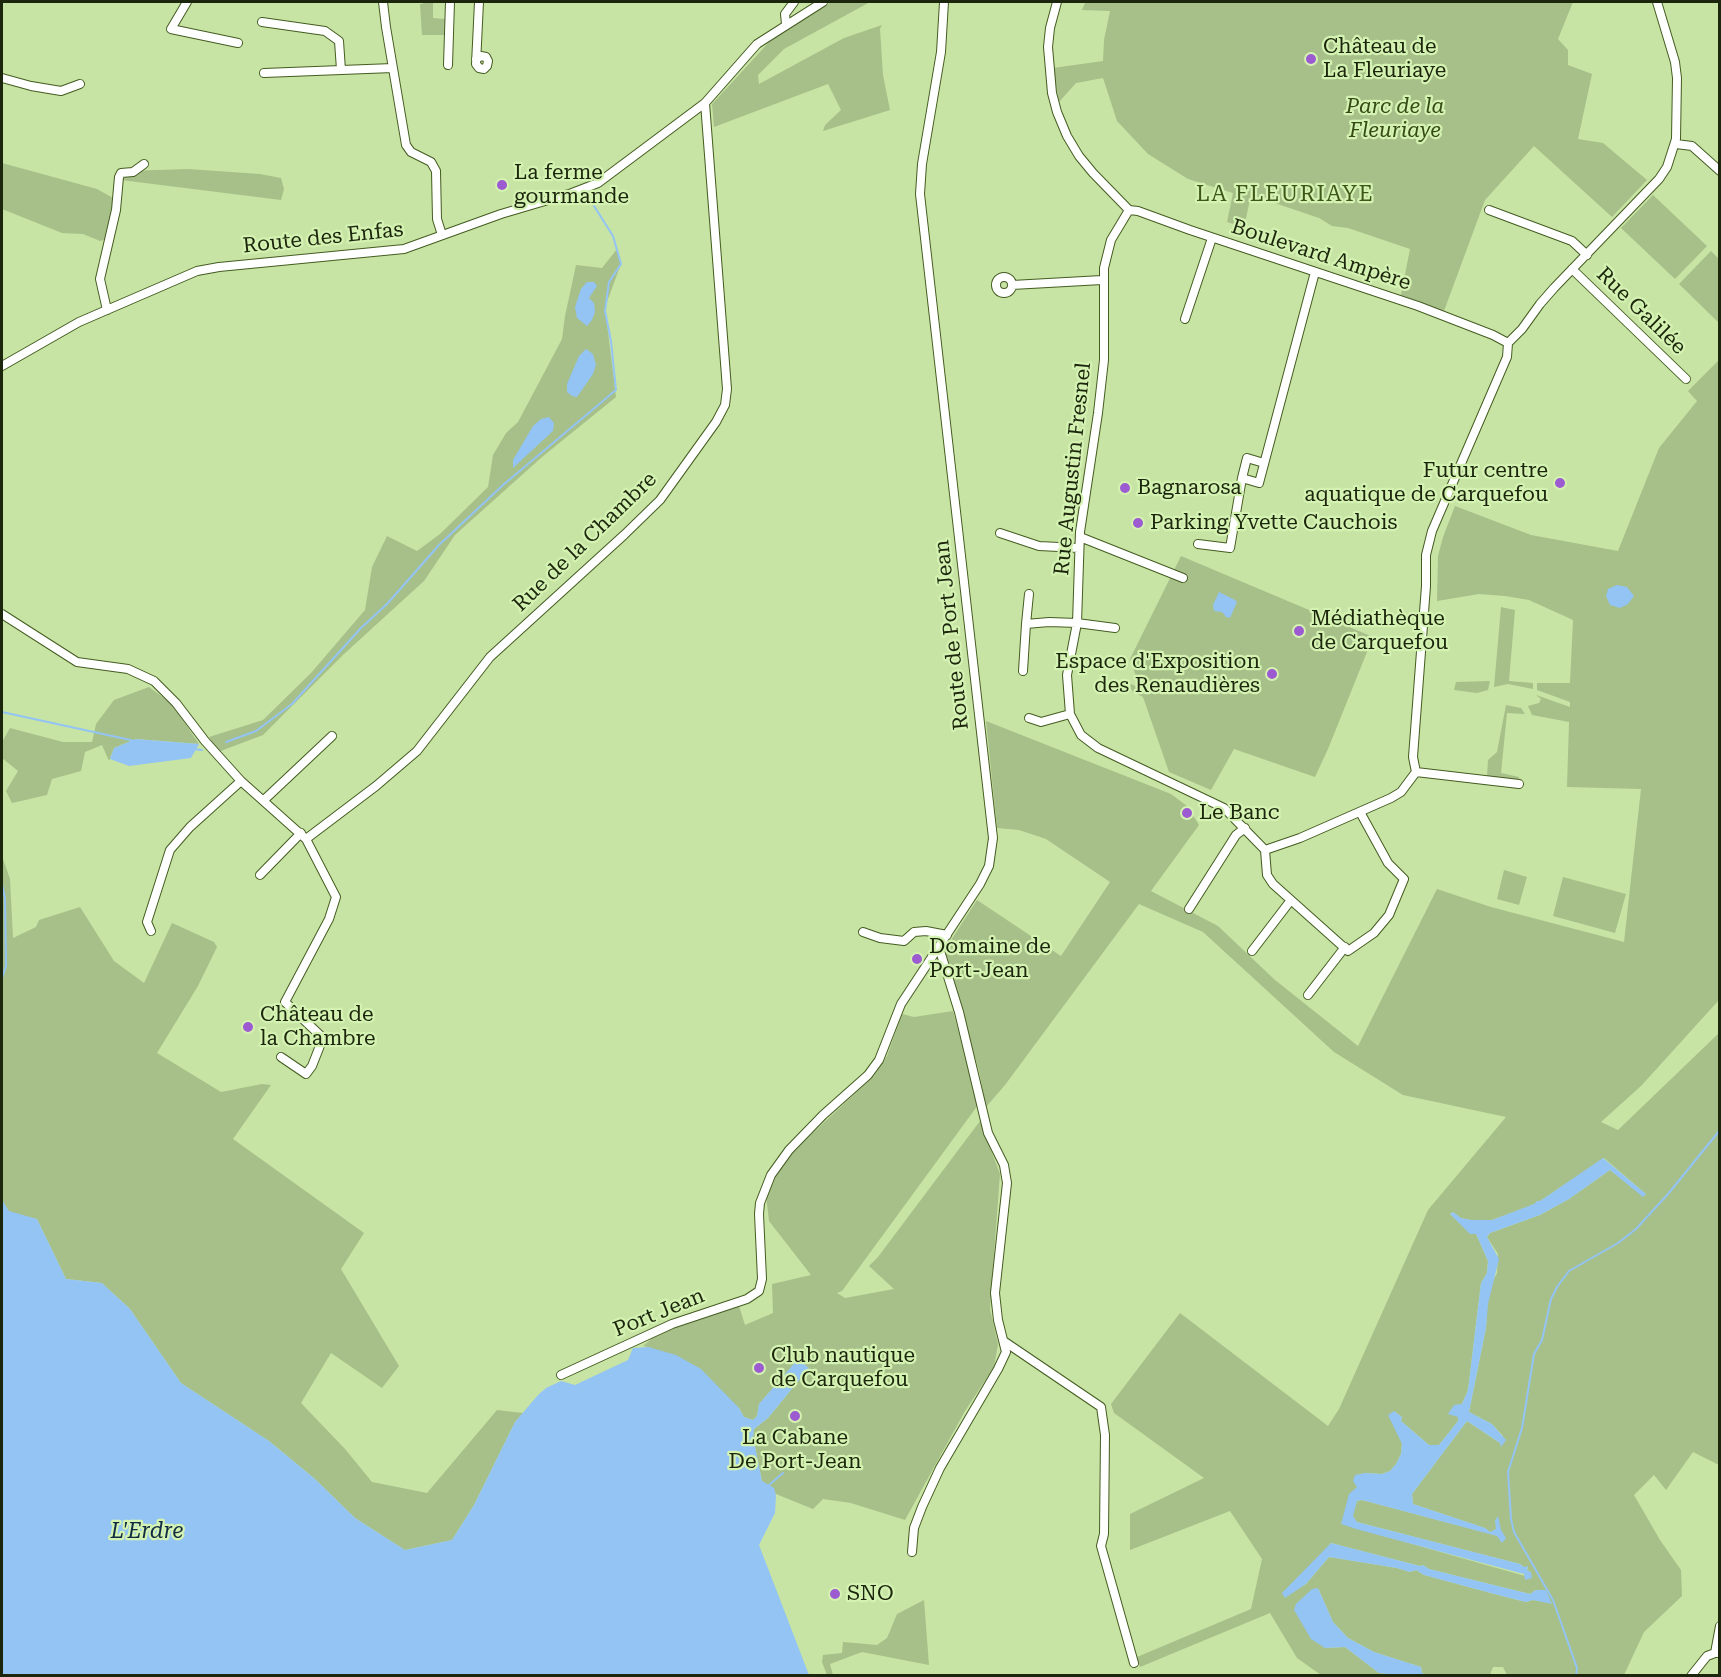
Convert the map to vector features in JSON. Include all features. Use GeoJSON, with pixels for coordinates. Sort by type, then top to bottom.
{"type":"FeatureCollection","features":[{"type":"Feature","properties":{"kind":"street"},"geometry":{"type":"LineString","coordinates":[[187,2],[171,30],[238,43]]}},
{"type":"Feature","properties":{"kind":"street"},"geometry":{"type":"LineString","coordinates":[[383,2],[408,149],[431,162],[436,171],[437,219],[442,235]]}},
{"type":"Feature","properties":{"kind":"street"},"geometry":{"type":"LineString","coordinates":[[448,65],[450,2]]}},
{"type":"Feature","properties":{"kind":"street"},"geometry":{"type":"LineString","coordinates":[[477,59],[479,2]]}},
{"type":"Feature","properties":{"kind":"street"},"geometry":{"type":"LineString","coordinates":[[786,24],[785,15],[794,2]]}},
{"type":"Feature","properties":{"kind":"street"},"geometry":{"type":"LineString","coordinates":[[705,103],[757,44],[823,2]]}},
{"type":"Feature","properties":{"kind":"street","name":"Route de Port Jean"},"geometry":{"type":"LineString","coordinates":[[762,1279],[759,1214],[771,1175],[789,1150],[823,1115],[868,1075],[879,1060],[901,1004],[985,875],[993,838],[920,194],[922,164],[941,52],[944,2]]}},
{"type":"Feature","properties":{"kind":"street","name":"Boulevard Ampère"},"geometry":{"type":"LineString","coordinates":[[1057,2],[1048,47],[1052,93],[1057,112],[1079,156],[1129,210],[1138,211],[1418,306],[1508,343]]}},
{"type":"Feature","properties":{"kind":"street"},"geometry":{"type":"LineString","coordinates":[[1265,850],[1300,838],[1391,798],[1401,792],[1416,772],[1413,757],[1426,586],[1426,555],[1432,531],[1507,357],[1508,343],[1572,269],[1659,179],[1667,167],[1676,144],[1675,62],[1657,2]]}},
{"type":"Feature","properties":{"kind":"street"},"geometry":{"type":"LineString","coordinates":[[262,22],[325,31],[339,41],[341,70]]}},
{"type":"Feature","properties":{"kind":"street"},"geometry":{"type":"LineString","coordinates":[[264,74],[393,68]]}},
{"type":"Feature","properties":{"kind":"street"},"geometry":{"type":"LineString","coordinates":[[2,78],[61,91],[80,84]]}},
{"type":"Feature","properties":{"kind":"street","name":"Route des Enfas"},"geometry":{"type":"LineString","coordinates":[[2,366],[79,322],[181,277],[205,269],[404,249],[501,213],[572,193],[598,183],[705,103]]}},
{"type":"Feature","properties":{"kind":"street","name":"Rue de la Chambre"},"geometry":{"type":"LineString","coordinates":[[260,875],[303,836],[376,786],[417,752],[490,657],[660,500],[716,422],[725,405],[727,388],[705,103]]}},
{"type":"Feature","properties":{"kind":"street"},"geometry":{"type":"LineString","coordinates":[[1676,144],[1692,146],[1719,171]]}},
{"type":"Feature","properties":{"kind":"street"},"geometry":{"type":"LineString","coordinates":[[107,310],[100,279],[116,210],[119,177],[121,173],[133,172],[144,164]]}},
{"type":"Feature","properties":{"kind":"street","name":"Rue Augustin Fresnel"},"geometry":{"type":"LineString","coordinates":[[1129,210],[1111,240],[1102,280],[1105,340],[1103,371],[1080,537],[1077,622],[1067,675],[1070,714],[1081,735],[1098,748],[1224,808],[1245,828]]}},
{"type":"Feature","properties":{"kind":"street"},"geometry":{"type":"LineString","coordinates":[[1489,210],[1572,241],[1587,255]]}},
{"type":"Feature","properties":{"kind":"street"},"geometry":{"type":"LineString","coordinates":[[1185,319],[1212,238]]}},
{"type":"Feature","properties":{"kind":"street","name":"Rue Galilée"},"geometry":{"type":"LineString","coordinates":[[1572,269],[1686,379]]}},
{"type":"Feature","properties":{"kind":"street"},"geometry":{"type":"LineString","coordinates":[[1242,478],[1259,483],[1315,272]]}},
{"type":"Feature","properties":{"kind":"street"},"geometry":{"type":"LineString","coordinates":[[1012,285],[1102,280]]}},
{"type":"Feature","properties":{"kind":"street"},"geometry":{"type":"LineString","coordinates":[[1198,544],[1230,548],[1247,458],[1264,463]]}},
{"type":"Feature","properties":{"kind":"street"},"geometry":{"type":"LineString","coordinates":[[1000,533],[1039,546],[1079,548]]}},
{"type":"Feature","properties":{"kind":"street"},"geometry":{"type":"LineString","coordinates":[[1080,537],[1183,578]]}},
{"type":"Feature","properties":{"kind":"street"},"geometry":{"type":"LineString","coordinates":[[1023,671],[1029,594]]}},
{"type":"Feature","properties":{"kind":"street"},"geometry":{"type":"LineString","coordinates":[[2,614],[77,662],[128,669],[154,681],[241,781],[303,836],[336,897],[329,919],[285,1002],[323,1038],[312,1066],[306,1074],[281,1057]]}},
{"type":"Feature","properties":{"kind":"street"},"geometry":{"type":"LineString","coordinates":[[1026,624],[1077,622],[1115,628]]}},
{"type":"Feature","properties":{"kind":"street"},"geometry":{"type":"LineString","coordinates":[[1029,718],[1041,722],[1070,714]]}},
{"type":"Feature","properties":{"kind":"street"},"geometry":{"type":"LineString","coordinates":[[264,800],[332,736]]}},
{"type":"Feature","properties":{"kind":"street"},"geometry":{"type":"LineString","coordinates":[[1416,772],[1519,784]]}},
{"type":"Feature","properties":{"kind":"street"},"geometry":{"type":"LineString","coordinates":[[151,931],[147,922],[170,850],[190,827],[241,781]]}},
{"type":"Feature","properties":{"kind":"street"},"geometry":{"type":"LineString","coordinates":[[1190,909],[1236,835],[1245,828],[1265,850],[1267,875],[1273,884],[1348,951],[1374,933],[1389,915],[1404,879],[1388,863],[1360,812]]}},
{"type":"Feature","properties":{"kind":"street"},"geometry":{"type":"LineString","coordinates":[[1252,951],[1291,900]]}},
{"type":"Feature","properties":{"kind":"street"},"geometry":{"type":"LineString","coordinates":[[863,932],[880,938],[904,941],[914,932],[926,931],[947,935]]}},
{"type":"Feature","properties":{"kind":"street"},"geometry":{"type":"LineString","coordinates":[[1308,995],[1345,947]]}},
{"type":"Feature","properties":{"kind":"street"},"geometry":{"type":"LineString","coordinates":[[912,1552],[914,1528],[940,1468],[1006,1352],[998,1320],[995,1293],[1007,1183],[1005,1165],[988,1133],[959,1012],[937,950]]}},
{"type":"Feature","properties":{"kind":"street","name":"Port Jean"},"geometry":{"type":"LineString","coordinates":[[561,1375],[672,1323],[754,1296],[762,1286],[762,1279]]}},
{"type":"Feature","properties":{"kind":"street"},"geometry":{"type":"LineString","coordinates":[[1005,1342],[1101,1407],[1105,1435],[1104,1534],[1101,1546],[1134,1664]]}},
{"type":"Feature","properties":{"kind":"street"},"geometry":{"type":"LineString","coordinates":[[1691,1676],[1707,1656],[1717,1653],[1719,1626]]}},
{"type":"Feature","properties":{"kind":"green space"},"geometry":{"type":"Polygon","coordinates":[[[433,2],[433,18],[445,19],[444,35],[422,35],[420,4],[433,2]]]}},
{"type":"Feature","properties":{"kind":"green space"},"geometry":{"type":"Polygon","coordinates":[[[831,2],[870,2],[784,49],[758,75],[759,84],[844,38],[882,25],[880,29],[883,75],[890,110],[823,131],[825,125],[841,110],[828,84],[714,127],[712,104],[771,40],[831,2]]]}},
{"type":"Feature","properties":{"kind":"green space","name":"Parc de la Fleuriaye"},"geometry":{"type":"Polygon","coordinates":[[[1573,2],[1558,39],[1568,50],[1568,65],[1592,74],[1578,139],[1603,143],[1647,180],[1612,217],[1534,146],[1485,200],[1444,311],[1401,295],[1410,249],[1348,228],[1332,226],[1319,218],[1251,195],[1244,227],[1227,222],[1233,193],[1188,179],[1148,154],[1117,121],[1103,78],[1076,83],[1059,102],[1053,68],[1103,61],[1104,40],[1110,11],[1082,10],[1085,3],[1573,2]]]}},
{"type":"Feature","properties":{"kind":"green space"},"geometry":{"type":"Polygon","coordinates":[[[2,163],[97,189],[113,198],[107,239],[100,241],[83,234],[62,233],[2,209],[2,163]]]}},
{"type":"Feature","properties":{"kind":"green space"},"geometry":{"type":"Polygon","coordinates":[[[188,169],[260,174],[281,178],[284,189],[281,200],[121,180],[126,171],[188,169]]]}},
{"type":"Feature","properties":{"kind":"green space"},"geometry":{"type":"Polygon","coordinates":[[[1653,195],[1707,246],[1675,279],[1621,228],[1653,195]]]}},
{"type":"Feature","properties":{"kind":"green space"},"geometry":{"type":"Polygon","coordinates":[[[617,249],[621,264],[605,307],[616,397],[542,457],[455,535],[424,581],[344,654],[263,735],[218,752],[209,737],[263,720],[311,673],[365,610],[372,567],[387,536],[417,551],[440,534],[488,487],[493,455],[506,433],[518,422],[562,339],[576,265],[602,268],[617,249]]]}},
{"type":"Feature","properties":{"kind":"green space"},"geometry":{"type":"Polygon","coordinates":[[[1711,251],[1719,259],[1719,323],[1679,284],[1711,251]]]}},
{"type":"Feature","properties":{"kind":"green space"},"geometry":{"type":"Polygon","coordinates":[[[1719,360],[1719,1000],[1641,1086],[1601,1122],[1618,1130],[1719,1033],[1719,1465],[1693,1452],[1666,1490],[1654,1475],[1634,1495],[1660,1540],[1681,1570],[1682,1596],[1644,1632],[1624,1675],[1507,1675],[1503,1667],[1493,1667],[1490,1675],[1427,1675],[1422,1673],[1421,1667],[1374,1652],[1348,1638],[1333,1622],[1318,1588],[1325,1648],[1345,1647],[1379,1673],[1398,1675],[1321,1675],[1297,1658],[1270,1613],[1140,1667],[1137,1657],[1251,1609],[1262,1559],[1230,1511],[1130,1550],[1130,1514],[1204,1478],[1114,1413],[1111,1404],[1180,1313],[1328,1426],[1339,1409],[1428,1210],[1506,1117],[1403,1095],[1334,1052],[1203,932],[1139,904],[1005,1085],[986,1107],[979,1071],[944,951],[977,900],[1061,956],[1110,882],[1046,839],[1019,830],[997,828],[986,721],[1171,794],[1187,806],[1199,825],[1151,891],[1218,926],[1275,980],[1358,1046],[1437,889],[1491,907],[1624,942],[1641,789],[1567,787],[1569,722],[1532,715],[1528,706],[1539,703],[1541,699],[1536,695],[1570,707],[1570,702],[1537,690],[1537,683],[1570,683],[1573,620],[1529,600],[1505,596],[1479,594],[1437,601],[1438,556],[1455,506],[1531,535],[1618,551],[1659,448],[1697,401],[1688,391],[1719,360]],[[1604,1158],[1535,1204],[1492,1220],[1471,1220],[1461,1218],[1453,1212],[1450,1214],[1467,1230],[1476,1234],[1488,1261],[1487,1273],[1481,1283],[1468,1390],[1458,1421],[1439,1445],[1429,1445],[1401,1421],[1402,1417],[1394,1411],[1402,1444],[1401,1454],[1390,1471],[1382,1474],[1358,1475],[1357,1487],[1342,1524],[1525,1576],[1531,1575],[1531,1572],[1527,1570],[1528,1567],[1520,1564],[1357,1522],[1352,1516],[1357,1501],[1362,1500],[1498,1536],[1502,1542],[1497,1526],[1490,1532],[1485,1528],[1413,1504],[1412,1494],[1467,1421],[1500,1443],[1503,1436],[1492,1424],[1469,1412],[1486,1328],[1487,1304],[1497,1273],[1498,1254],[1487,1237],[1490,1233],[1540,1215],[1569,1199],[1610,1170],[1643,1196],[1646,1194],[1604,1158]],[[1331,1543],[1291,1593],[1306,1584],[1329,1557],[1410,1572],[1416,1570],[1424,1575],[1526,1602],[1533,1600],[1552,1603],[1536,1590],[1530,1594],[1331,1543]]]}},
{"type":"Feature","properties":{"kind":"green space"},"geometry":{"type":"Polygon","coordinates":[[[1181,556],[1373,637],[1315,777],[1234,749],[1211,790],[1169,772],[1143,697],[1130,688],[1131,684],[1140,688],[1130,659],[1181,556]]]}},
{"type":"Feature","properties":{"kind":"green space"},"geometry":{"type":"Polygon","coordinates":[[[1501,607],[1515,610],[1509,681],[1533,683],[1533,689],[1508,684],[1494,687],[1501,607]]]}},
{"type":"Feature","properties":{"kind":"green space"},"geometry":{"type":"Polygon","coordinates":[[[1490,681],[1488,690],[1477,693],[1454,690],[1456,682],[1490,681]]]}},
{"type":"Feature","properties":{"kind":"green space"},"geometry":{"type":"Polygon","coordinates":[[[149,687],[172,704],[199,744],[136,739],[114,748],[109,761],[102,745],[85,752],[81,771],[52,779],[47,795],[12,803],[6,791],[18,771],[2,758],[2,742],[10,728],[63,742],[92,742],[96,724],[114,700],[149,687]]]}},
{"type":"Feature","properties":{"kind":"green space"},"geometry":{"type":"Polygon","coordinates":[[[1506,705],[1521,708],[1525,714],[1507,713],[1501,773],[1519,777],[1519,781],[1487,777],[1488,760],[1497,752],[1506,705]]]}},
{"type":"Feature","properties":{"kind":"green space"},"geometry":{"type":"Polygon","coordinates":[[[2,856],[10,879],[13,938],[36,927],[39,920],[80,907],[114,961],[144,983],[172,923],[214,942],[217,947],[198,986],[157,1053],[221,1092],[262,1084],[271,1085],[233,1139],[364,1233],[341,1269],[399,1366],[382,1388],[331,1353],[301,1403],[345,1449],[372,1482],[427,1493],[497,1410],[523,1413],[515,1422],[474,1505],[452,1540],[405,1550],[355,1518],[315,1479],[269,1441],[181,1383],[130,1309],[102,1283],[66,1279],[37,1219],[2,1212],[2,856]]]}},
{"type":"Feature","properties":{"kind":"green space"},"geometry":{"type":"Polygon","coordinates":[[[1504,870],[1527,877],[1519,905],[1497,899],[1504,870]]]}},
{"type":"Feature","properties":{"kind":"green space"},"geometry":{"type":"Polygon","coordinates":[[[1563,877],[1626,894],[1615,933],[1553,916],[1563,877]]]}},
{"type":"Feature","properties":{"kind":"green space"},"geometry":{"type":"Polygon","coordinates":[[[953,1011],[978,1105],[842,1291],[837,1293],[845,1298],[894,1289],[869,1266],[980,1121],[1000,1174],[990,1309],[998,1344],[994,1367],[965,1411],[905,1520],[851,1503],[823,1499],[813,1509],[776,1494],[762,1481],[753,1437],[754,1429],[768,1418],[809,1368],[798,1360],[759,1404],[757,1416],[753,1420],[744,1417],[739,1408],[648,1347],[643,1346],[655,1336],[689,1320],[739,1306],[745,1325],[773,1313],[772,1284],[811,1275],[769,1221],[766,1195],[772,1179],[791,1153],[874,1076],[887,1056],[902,1014],[914,1017],[953,1011]]]}},
{"type":"Feature","properties":{"kind":"green space"},"geometry":{"type":"Polygon","coordinates":[[[924,1600],[929,1665],[862,1652],[830,1664],[833,1675],[827,1675],[822,1662],[823,1655],[842,1653],[843,1642],[877,1645],[887,1638],[897,1614],[924,1600]]]}},
{"type":"Feature","properties":{"kind":"water"},"geometry":{"type":"Polygon","coordinates":[[[587,282],[594,282],[597,286],[589,298],[594,303],[595,312],[587,326],[577,318],[575,307],[581,289],[587,282]]]}},
{"type":"Feature","properties":{"kind":"water"},"geometry":{"type":"Polygon","coordinates":[[[586,349],[593,354],[596,365],[593,374],[577,397],[572,396],[567,392],[567,384],[579,356],[586,349]]]}},
{"type":"Feature","properties":{"kind":"water"},"geometry":{"type":"Polygon","coordinates":[[[549,417],[554,423],[553,431],[513,468],[513,460],[533,426],[541,419],[549,417]]]}},
{"type":"Feature","properties":{"kind":"water"},"geometry":{"type":"Polygon","coordinates":[[[1617,585],[1627,587],[1634,596],[1628,604],[1620,608],[1610,605],[1606,596],[1608,589],[1617,585]]]}},
{"type":"Feature","properties":{"kind":"water"},"geometry":{"type":"Polygon","coordinates":[[[1219,592],[1237,602],[1230,618],[1222,612],[1214,611],[1213,605],[1219,592]]]}},
{"type":"Feature","properties":{"kind":"water"},"geometry":{"type":"Polygon","coordinates":[[[136,739],[199,744],[191,758],[129,766],[110,759],[114,748],[136,739]]]}},
{"type":"Feature","properties":{"kind":"water"},"geometry":{"type":"Polygon","coordinates":[[[1603,1158],[1646,1194],[1643,1197],[1610,1170],[1569,1199],[1540,1215],[1490,1233],[1487,1237],[1499,1259],[1488,1304],[1486,1328],[1469,1412],[1492,1424],[1506,1440],[1501,1447],[1500,1443],[1467,1421],[1412,1494],[1413,1504],[1485,1528],[1490,1532],[1496,1529],[1495,1521],[1498,1516],[1501,1530],[1506,1538],[1502,1543],[1497,1536],[1362,1500],[1357,1501],[1353,1516],[1357,1522],[1520,1564],[1524,1567],[1528,1566],[1527,1570],[1531,1572],[1532,1578],[1525,1580],[1524,1574],[1341,1524],[1349,1494],[1357,1487],[1353,1481],[1355,1475],[1382,1474],[1390,1471],[1401,1454],[1402,1444],[1388,1415],[1394,1411],[1402,1417],[1401,1421],[1429,1445],[1439,1445],[1458,1421],[1458,1417],[1448,1414],[1454,1405],[1462,1404],[1468,1390],[1481,1283],[1487,1273],[1488,1261],[1476,1234],[1470,1234],[1450,1214],[1453,1212],[1461,1218],[1471,1220],[1492,1220],[1540,1201],[1603,1158]]]}},
{"type":"Feature","properties":{"kind":"water","name":"L'Erdre"},"geometry":{"type":"Polygon","coordinates":[[[2,1200],[9,1211],[37,1219],[66,1279],[102,1283],[130,1309],[181,1383],[269,1441],[315,1479],[355,1518],[405,1550],[452,1540],[474,1505],[515,1422],[546,1388],[561,1381],[575,1385],[628,1360],[633,1348],[648,1347],[676,1355],[701,1369],[739,1408],[744,1417],[753,1420],[757,1416],[759,1404],[798,1359],[809,1368],[768,1418],[754,1429],[753,1437],[762,1481],[774,1488],[776,1496],[775,1513],[759,1545],[809,1675],[2,1675],[2,1200]]]}},
{"type":"Feature","properties":{"kind":"water"},"geometry":{"type":"Polygon","coordinates":[[[1331,1543],[1530,1594],[1536,1590],[1546,1590],[1552,1604],[1533,1600],[1526,1602],[1424,1575],[1416,1570],[1410,1572],[1329,1557],[1306,1584],[1285,1598],[1282,1593],[1331,1543]]]}},
{"type":"Feature","properties":{"kind":"water"},"geometry":{"type":"Polygon","coordinates":[[[1318,1588],[1333,1622],[1348,1638],[1374,1652],[1421,1667],[1422,1673],[1427,1675],[1379,1673],[1345,1647],[1325,1648],[1311,1639],[1294,1610],[1296,1604],[1312,1589],[1318,1588]]]}},
{"type":"Feature","properties":{"kind":"waterway"},"geometry":{"type":"LineString","coordinates":[[226,742],[256,731],[292,704],[361,628],[387,604],[439,545],[503,485],[616,390],[611,341],[605,311],[609,282],[621,264],[613,236],[589,198]]}},
{"type":"Feature","properties":{"kind":"waterway"},"geometry":{"type":"LineString","coordinates":[[2,712],[135,741]]}},
{"type":"Feature","properties":{"kind":"waterway"},"geometry":{"type":"LineString","coordinates":[[193,749],[202,750]]}},
{"type":"Feature","properties":{"kind":"waterway"},"geometry":{"type":"LineString","coordinates":[[2,884],[5,898],[6,966],[2,978]]}},
{"type":"Feature","properties":{"kind":"waterway"},"geometry":{"type":"LineString","coordinates":[[1576,1676],[1577,1668],[1553,1600],[1514,1532],[1511,1519],[1508,1472],[1522,1428],[1534,1354],[1542,1340],[1551,1299],[1569,1271],[1618,1243],[1636,1229],[1720,1130]]}},
{"type":"Feature","properties":{"kind":"waterway"},"geometry":{"type":"LineString","coordinates":[[769,1485],[783,1473]]}},
{"type":"Feature","properties":{"kind":"place","name":"Château de La Fleuriaye"},"geometry":{"type":"Point","coordinates":[1311,59]}},
{"type":"Feature","properties":{"kind":"place","name":"La ferme gourmande"},"geometry":{"type":"Point","coordinates":[502,185]}},
{"type":"Feature","properties":{"kind":"place","name":"Futur centre aquatique de Carquefou"},"geometry":{"type":"Point","coordinates":[1560,483]}},
{"type":"Feature","properties":{"kind":"place","name":"Bagnarosa"},"geometry":{"type":"Point","coordinates":[1125,488]}},
{"type":"Feature","properties":{"kind":"place","name":"Parking Yvette Cauchois"},"geometry":{"type":"Point","coordinates":[1138,523]}},
{"type":"Feature","properties":{"kind":"place","name":"Médiathèque de Carquefou"},"geometry":{"type":"Point","coordinates":[1299,631]}},
{"type":"Feature","properties":{"kind":"place","name":"Espace d'Exposition des Renaudières"},"geometry":{"type":"Point","coordinates":[1272,674]}},
{"type":"Feature","properties":{"kind":"place","name":"Le Banc"},"geometry":{"type":"Point","coordinates":[1187,813]}},
{"type":"Feature","properties":{"kind":"place","name":"Domaine de Port-Jean"},"geometry":{"type":"Point","coordinates":[917,959]}},
{"type":"Feature","properties":{"kind":"place","name":"Château de la Chambre"},"geometry":{"type":"Point","coordinates":[248,1027]}},
{"type":"Feature","properties":{"kind":"place","name":"Club nautique de Carquefou"},"geometry":{"type":"Point","coordinates":[759,1368]}},
{"type":"Feature","properties":{"kind":"place","name":"La Cabane De Port-Jean"},"geometry":{"type":"Point","coordinates":[795,1416]}},
{"type":"Feature","properties":{"kind":"place","name":"SNO"},"geometry":{"type":"Point","coordinates":[835,1594]}},
{"type":"Feature","properties":{"kind":"district","name":"LA FLEURIAYE"},"geometry":{"type":"Point","coordinates":[1285,195]}}]}
